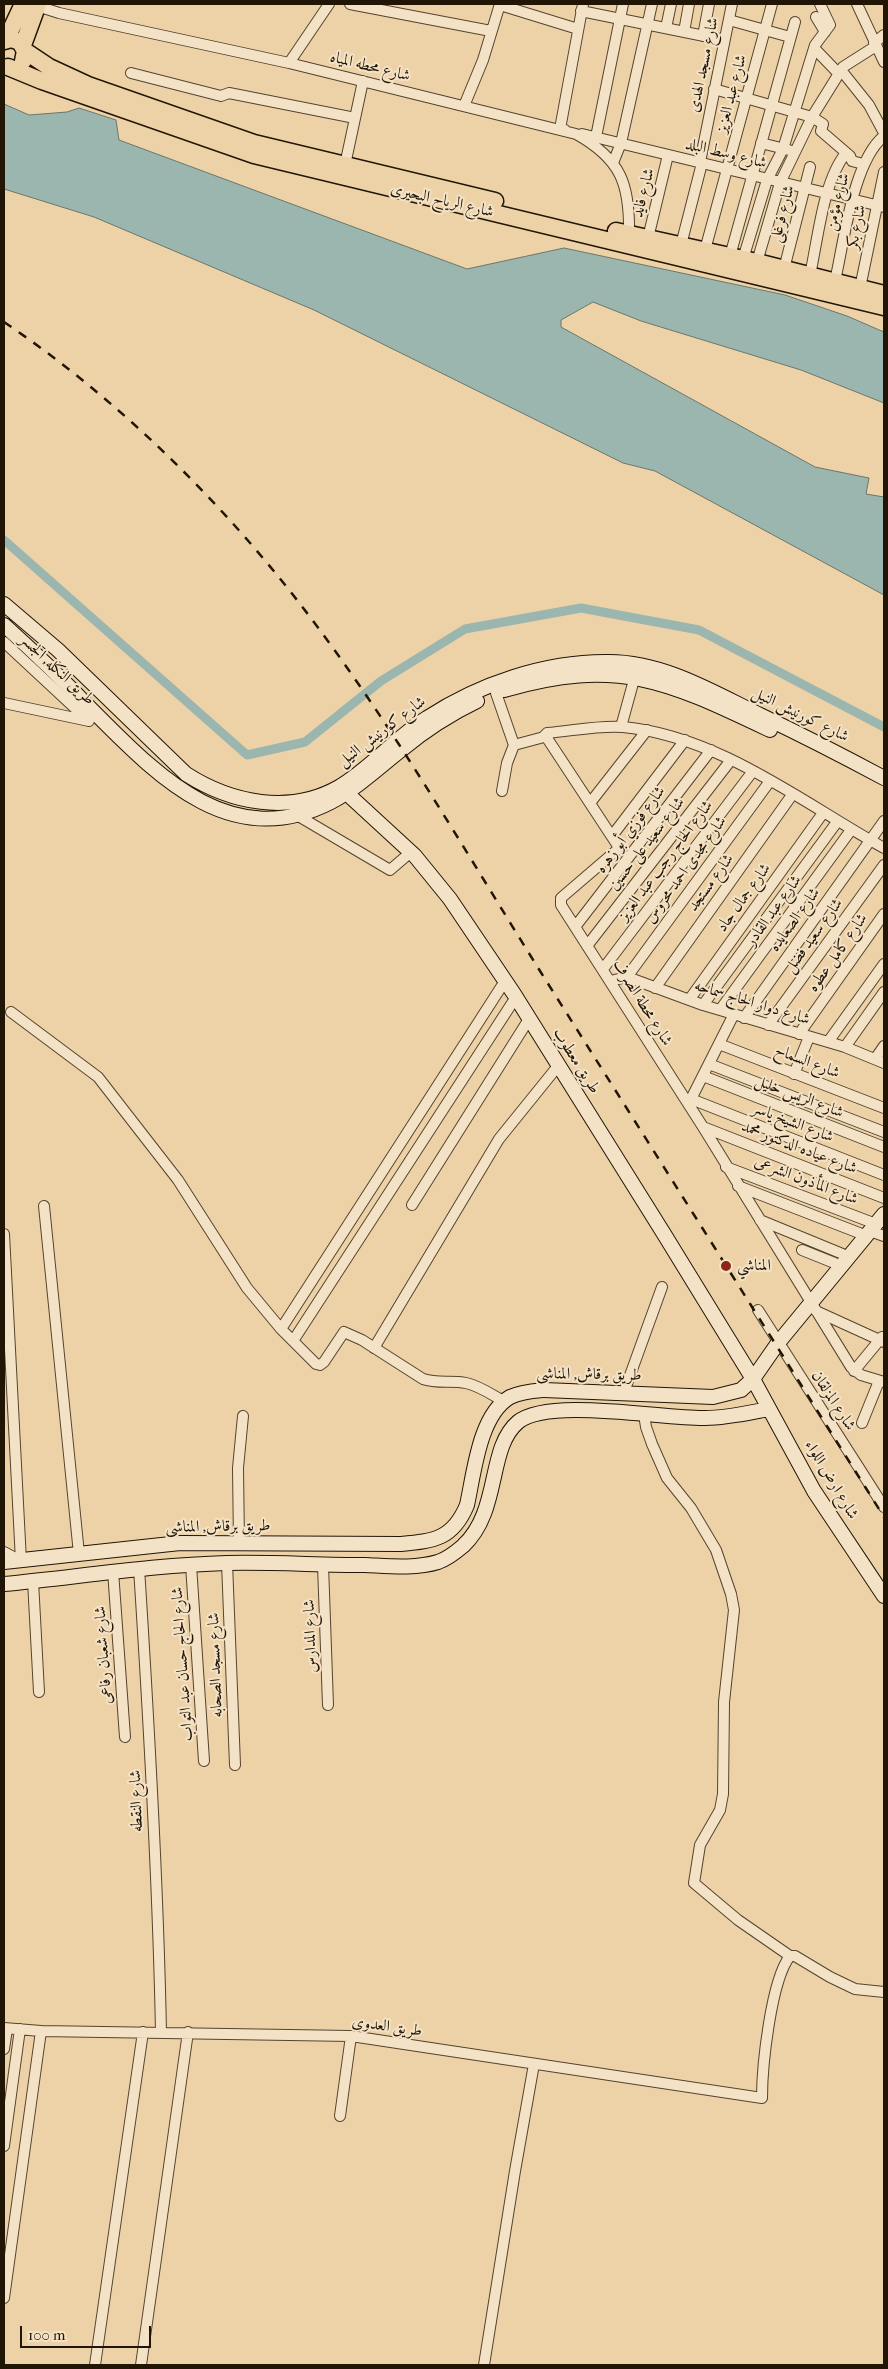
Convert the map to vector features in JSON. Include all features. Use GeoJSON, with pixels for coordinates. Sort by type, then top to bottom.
{"type":"FeatureCollection","features":[{"type":"Feature","properties":{"kind":"main road"},"geometry":{"type":"LineString","coordinates":[[5,41],[31,4]]}},
{"type":"Feature","properties":{"kind":"main road"},"geometry":{"type":"LineString","coordinates":[[6,66],[13,67],[23,62],[31,4]]}},
{"type":"Feature","properties":{"kind":"main road","name":"شارع الرياح البحيرى"},"geometry":{"type":"LineString","coordinates":[[5,41],[16,40],[46,74],[254,155],[884,295]]}},
{"type":"Feature","properties":{"kind":"main road","name":"شارع الرياح البحيرى"},"geometry":{"type":"LineString","coordinates":[[6,66],[88,85],[233,136],[629,234],[784,268],[884,295]]}},
{"type":"Feature","properties":{"kind":"street","name":"شارع محطه المياه"},"geometry":{"type":"LineString","coordinates":[[31,4],[560,128],[590,142],[613,163],[622,179],[628,197],[629,234]]}},
{"type":"Feature","properties":{"kind":"street"},"geometry":{"type":"LineString","coordinates":[[289,63],[328,4]]}},
{"type":"Feature","properties":{"kind":"street"},"geometry":{"type":"LineString","coordinates":[[350,4],[492,31]]}},
{"type":"Feature","properties":{"kind":"street"},"geometry":{"type":"LineString","coordinates":[[464,106],[483,60],[500,4],[578,29]]}},
{"type":"Feature","properties":{"kind":"street"},"geometry":{"type":"LineString","coordinates":[[596,137],[623,4]]}},
{"type":"Feature","properties":{"kind":"street"},"geometry":{"type":"LineString","coordinates":[[613,163],[621,143],[652,4]]}},
{"type":"Feature","properties":{"kind":"street"},"geometry":{"type":"LineString","coordinates":[[666,28],[671,4]]}},
{"type":"Feature","properties":{"kind":"street"},"geometry":{"type":"LineString","coordinates":[[684,32],[690,4]]}},
{"type":"Feature","properties":{"kind":"street"},"geometry":{"type":"LineString","coordinates":[[703,36],[709,4]]}},
{"type":"Feature","properties":{"kind":"street","name":"شارع مسجد الهدى"},"geometry":{"type":"LineString","coordinates":[[681,245],[701,163],[732,4]]}},
{"type":"Feature","properties":{"kind":"street","name":"شارع عبد العزيز"},"geometry":{"type":"LineString","coordinates":[[705,250],[772,4]]}},
{"type":"Feature","properties":{"kind":"street"},"geometry":{"type":"LineString","coordinates":[[743,259],[766,180],[783,149],[814,48],[829,28],[829,22],[820,4]]}},
{"type":"Feature","properties":{"kind":"street"},"geometry":{"type":"LineString","coordinates":[[860,5],[884,62]]}},
{"type":"Feature","properties":{"kind":"street"},"geometry":{"type":"LineString","coordinates":[[560,128],[582,6],[620,19],[724,40]]}},
{"type":"Feature","properties":{"kind":"street"},"geometry":{"type":"LineString","coordinates":[[816,17],[825,32]]}},
{"type":"Feature","properties":{"kind":"street"},"geometry":{"type":"LineString","coordinates":[[729,20],[790,37]]}},
{"type":"Feature","properties":{"kind":"street"},"geometry":{"type":"LineString","coordinates":[[743,259],[752,176],[795,22]]}},
{"type":"Feature","properties":{"kind":"street"},"geometry":{"type":"LineString","coordinates":[[743,259],[812,117],[840,72],[884,35]]}},
{"type":"Feature","properties":{"kind":"street"},"geometry":{"type":"LineString","coordinates":[[814,48],[840,72],[869,105],[884,134]]}},
{"type":"Feature","properties":{"kind":"street"},"geometry":{"type":"LineString","coordinates":[[131,73],[221,96],[229,93],[355,118]]}},
{"type":"Feature","properties":{"kind":"street"},"geometry":{"type":"LineString","coordinates":[[345,165],[363,81]]}},
{"type":"Feature","properties":{"kind":"street"},"geometry":{"type":"LineString","coordinates":[[714,89],[812,117],[823,124],[821,131],[846,152],[852,161],[863,164]]}},
{"type":"Feature","properties":{"kind":"street","name":"شارع وسط البلد"},"geometry":{"type":"LineString","coordinates":[[560,128],[766,180],[880,206]]}},
{"type":"Feature","properties":{"kind":"street","name":"شارع مؤمن"},"geometry":{"type":"LineString","coordinates":[[835,281],[863,164],[875,143],[884,134]]}},
{"type":"Feature","properties":{"kind":"street"},"geometry":{"type":"LineString","coordinates":[[761,143],[795,152]]}},
{"type":"Feature","properties":{"kind":"street"},"geometry":{"type":"LineString","coordinates":[[810,275],[828,194],[836,167],[846,152]]}},
{"type":"Feature","properties":{"kind":"street","name":"شارع فايد"},"geometry":{"type":"LineString","coordinates":[[648,238],[668,155]]}},
{"type":"Feature","properties":{"kind":"street","name":"شارع فرغلى"},"geometry":{"type":"LineString","coordinates":[[784,268],[810,167]]}},
{"type":"Feature","properties":{"kind":"street","name":"شارع بكر"},"geometry":{"type":"LineString","coordinates":[[860,288],[880,206],[884,172]]}},
{"type":"Feature","properties":{"kind":"street","name":"شارع كورنيش النيل"},"geometry":{"type":"LineString","coordinates":[[4,604],[58,650],[171,760],[203,785],[240,799],[267,802],[301,800],[342,790]]}},
{"type":"Feature","properties":{"kind":"street","name":"شارع كورنيش النيل"},"geometry":{"type":"LineString","coordinates":[[4,625],[45,662],[159,775],[196,800],[216,808],[252,817],[278,817],[295,814],[329,803],[342,790],[429,723],[472,694],[532,672],[609,662],[639,664],[884,788]]}},
{"type":"Feature","properties":{"kind":"street","name":"طريق النكله, الجسر"},"geometry":{"type":"LineString","coordinates":[[4,642],[89,721]]}},
{"type":"Feature","properties":{"kind":"street","name":"شارع كورنيش النيل"},"geometry":{"type":"LineString","coordinates":[[429,723],[496,693],[558,677],[592,674],[665,678],[737,703],[884,778]]}},
{"type":"Feature","properties":{"kind":"street"},"geometry":{"type":"LineString","coordinates":[[621,727],[635,676]]}},
{"type":"Feature","properties":{"kind":"street"},"geometry":{"type":"LineString","coordinates":[[496,693],[514,745],[507,763],[502,790]]}},
{"type":"Feature","properties":{"kind":"street"},"geometry":{"type":"LineString","coordinates":[[4,703],[89,721],[110,728]]}},
{"type":"Feature","properties":{"kind":"street"},"geometry":{"type":"LineString","coordinates":[[514,745],[545,734],[621,727],[647,730],[685,740],[753,771],[884,848]]}},
{"type":"Feature","properties":{"kind":"street"},"geometry":{"type":"LineString","coordinates":[[590,803],[647,730]]}},
{"type":"Feature","properties":{"kind":"street"},"geometry":{"type":"LineString","coordinates":[[545,734],[612,836],[685,740]]}},
{"type":"Feature","properties":{"kind":"street","name":"شارع فوزي أبو زهره"},"geometry":{"type":"LineString","coordinates":[[575,927],[710,750]]}},
{"type":"Feature","properties":{"kind":"street","name":"شارع سعيد على حسين"},"geometry":{"type":"LineString","coordinates":[[587,946],[732,760]]}},
{"type":"Feature","properties":{"kind":"street","name":"شارع الحاج رجب عبد العزيز"},"geometry":{"type":"LineString","coordinates":[[603,969],[753,771]]}},
{"type":"Feature","properties":{"kind":"street","name":"شارع مجدى احمد محروس"},"geometry":{"type":"LineString","coordinates":[[627,977],[770,781]]}},
{"type":"Feature","properties":{"kind":"street","name":"طريق معطوب"},"geometry":{"type":"LineString","coordinates":[[342,790],[411,852],[439,884],[516,997],[756,1379]]}},
{"type":"Feature","properties":{"kind":"street","name":"شارع مستجد"},"geometry":{"type":"LineString","coordinates":[[655,988],[792,795]]}},
{"type":"Feature","properties":{"kind":"street","name":"شارع جمال جاد"},"geometry":{"type":"LineString","coordinates":[[689,1000],[823,813]]}},
{"type":"Feature","properties":{"kind":"street"},"geometry":{"type":"LineString","coordinates":[[295,814],[390,870],[411,852]]}},
{"type":"Feature","properties":{"kind":"street"},"geometry":{"type":"LineString","coordinates":[[703,1004],[837,822]]}},
{"type":"Feature","properties":{"kind":"street","name":"شارع الصعايده"},"geometry":{"type":"LineString","coordinates":[[744,1018],[884,822]]}},
{"type":"Feature","properties":{"kind":"street","name":"شارع عبد القادر"},"geometry":{"type":"LineString","coordinates":[[720,1010],[851,830]]}},
{"type":"Feature","properties":{"kind":"street","name":"شارع محطة الصرف"},"geometry":{"type":"LineString","coordinates":[[612,836],[618,844],[617,850],[561,898],[561,905],[690,1101],[726,1167],[832,1339],[854,1371]]}},
{"type":"Feature","properties":{"kind":"street","name":"شارع سعيد فضل"},"geometry":{"type":"LineString","coordinates":[[768,1025],[884,865]]}},
{"type":"Feature","properties":{"kind":"street","name":"شارع كامل عطوه"},"geometry":{"type":"LineString","coordinates":[[794,1074],[804,1035],[884,914]]}},
{"type":"Feature","properties":{"kind":"street"},"geometry":{"type":"LineString","coordinates":[[828,1042],[884,964]]}},
{"type":"Feature","properties":{"kind":"street"},"geometry":{"type":"LineString","coordinates":[[610,981],[627,977]]}},
{"type":"Feature","properties":{"kind":"street","name":"شارع دوار الحاج سماحه"},"geometry":{"type":"LineString","coordinates":[[627,977],[689,1000],[828,1042],[880,1061]]}},
{"type":"Feature","properties":{"kind":"street"},"geometry":{"type":"LineString","coordinates":[[281,1329],[505,981]]}},
{"type":"Feature","properties":{"kind":"street"},"geometry":{"type":"LineString","coordinates":[[845,1048],[884,992]]}},
{"type":"Feature","properties":{"kind":"street"},"geometry":{"type":"LineString","coordinates":[[293,1341],[516,997]]}},
{"type":"Feature","properties":{"kind":"street"},"geometry":{"type":"LineString","coordinates":[[11,1012],[98,1077],[178,1180],[247,1288],[281,1329],[316,1364],[320,1365],[344,1332],[374,1348],[423,1379],[465,1383],[480,1388],[505,1402]]}},
{"type":"Feature","properties":{"kind":"street"},"geometry":{"type":"LineString","coordinates":[[690,1101],[734,1014]]}},
{"type":"Feature","properties":{"kind":"street"},"geometry":{"type":"LineString","coordinates":[[412,1206],[529,1019]]}},
{"type":"Feature","properties":{"kind":"street","name":"شارع السماح"},"geometry":{"type":"LineString","coordinates":[[718,1044],[884,1108]]}},
{"type":"Feature","properties":{"kind":"street"},"geometry":{"type":"LineString","coordinates":[[880,1061],[884,1046]]}},
{"type":"Feature","properties":{"kind":"street"},"geometry":{"type":"LineString","coordinates":[[709,1064],[884,1132]]}},
{"type":"Feature","properties":{"kind":"street"},"geometry":{"type":"LineString","coordinates":[[374,1348],[499,1139],[558,1066]]}},
{"type":"Feature","properties":{"kind":"street","name":"شارع الريس خليل"},"geometry":{"type":"LineString","coordinates":[[703,1076],[884,1147]]}},
{"type":"Feature","properties":{"kind":"street","name":"شارع الشيخ ياسر"},"geometry":{"type":"LineString","coordinates":[[690,1101],[884,1175]]}},
{"type":"Feature","properties":{"kind":"street","name":"شارع عياده الدكتور محمد"},"geometry":{"type":"LineString","coordinates":[[703,1127],[884,1198]]}},
{"type":"Feature","properties":{"kind":"street","name":"شارع المأذون الشرعى"},"geometry":{"type":"LineString","coordinates":[[726,1167],[874,1226]]}},
{"type":"Feature","properties":{"kind":"street"},"geometry":{"type":"LineString","coordinates":[[738,1186],[874,1226],[884,1236]]}},
{"type":"Feature","properties":{"kind":"street"},"geometry":{"type":"LineString","coordinates":[[44,1206],[79,1554]]}},
{"type":"Feature","properties":{"kind":"street"},"geometry":{"type":"LineString","coordinates":[[760,1220],[846,1261]]}},
{"type":"Feature","properties":{"kind":"street","name":"طريق برقاش, المناشى"},"geometry":{"type":"LineString","coordinates":[[4,1562],[171,1544],[400,1544],[429,1541],[442,1537],[453,1529],[462,1518],[488,1423],[505,1402],[524,1392],[544,1390],[712,1397],[741,1390],[756,1379],[768,1356],[778,1343],[814,1307],[846,1261],[874,1226]]}},
{"type":"Feature","properties":{"kind":"street"},"geometry":{"type":"LineString","coordinates":[[4,1234],[21,1561]]}},
{"type":"Feature","properties":{"kind":"street"},"geometry":{"type":"LineString","coordinates":[[802,1250],[846,1261]]}},
{"type":"Feature","properties":{"kind":"street"},"geometry":{"type":"LineString","coordinates":[[624,1392],[662,1287]]}},
{"type":"Feature","properties":{"kind":"street"},"geometry":{"type":"LineString","coordinates":[[814,1307],[882,1339],[854,1371],[882,1381],[862,1423]]}},
{"type":"Feature","properties":{"kind":"street","name":"شارع المزلقان"},"geometry":{"type":"LineString","coordinates":[[758,1310],[884,1507]]}},
{"type":"Feature","properties":{"kind":"street","name":"شارع ارض اللواء"},"geometry":{"type":"LineString","coordinates":[[756,1379],[767,1406],[814,1491],[884,1596]]}},
{"type":"Feature","properties":{"kind":"street"},"geometry":{"type":"LineString","coordinates":[[4,1584],[139,1568],[227,1563],[401,1566],[438,1562],[455,1552],[470,1539],[481,1522],[488,1504],[502,1447],[509,1433],[518,1422],[532,1415],[547,1412],[594,1410],[703,1418],[723,1417],[767,1406]]}},
{"type":"Feature","properties":{"kind":"street"},"geometry":{"type":"LineString","coordinates":[[644,1414],[649,1436],[667,1478],[691,1508],[716,1550],[731,1594],[734,1610],[724,1702],[723,1794],[720,1810],[700,1845],[694,1883],[738,1920],[790,1956],[794,1956],[855,1989],[884,1992]]}},
{"type":"Feature","properties":{"kind":"street"},"geometry":{"type":"LineString","coordinates":[[239,1543],[238,1452],[243,1416]]}},
{"type":"Feature","properties":{"kind":"street"},"geometry":{"type":"LineString","coordinates":[[400,1544],[401,1566]]}},
{"type":"Feature","properties":{"kind":"street"},"geometry":{"type":"LineString","coordinates":[[4,1552],[21,1561]]}},
{"type":"Feature","properties":{"kind":"street","name":"شارع مسجد الصحابه"},"geometry":{"type":"LineString","coordinates":[[227,1563],[236,1765]]}},
{"type":"Feature","properties":{"kind":"street","name":"شارع الحاج حسان عبد التواب"},"geometry":{"type":"LineString","coordinates":[[191,1565],[204,1761]]}},
{"type":"Feature","properties":{"kind":"street","name":"شارع المدارس"},"geometry":{"type":"LineString","coordinates":[[323,1565],[328,1705]]}},
{"type":"Feature","properties":{"kind":"street","name":"شارع النقطه"},"geometry":{"type":"LineString","coordinates":[[139,1568],[150,1749],[161,2032]]}},
{"type":"Feature","properties":{"kind":"street","name":"شارع شعبان رفاعى"},"geometry":{"type":"LineString","coordinates":[[113,1571],[125,1737]]}},
{"type":"Feature","properties":{"kind":"street"},"geometry":{"type":"LineString","coordinates":[[33,1581],[39,1692]]}},
{"type":"Feature","properties":{"kind":"street","name":"طريق العدوى"},"geometry":{"type":"LineString","coordinates":[[5,2029],[351,2036],[762,2098],[763,2072],[772,2012],[778,1987],[790,1956]]}},
{"type":"Feature","properties":{"kind":"street"},"geometry":{"type":"LineString","coordinates":[[4,2049],[5,2029]]}},
{"type":"Feature","properties":{"kind":"street"},"geometry":{"type":"LineString","coordinates":[[4,2146],[20,2030]]}},
{"type":"Feature","properties":{"kind":"street"},"geometry":{"type":"LineString","coordinates":[[4,2298],[41,2031]]}},
{"type":"Feature","properties":{"kind":"street"},"geometry":{"type":"LineString","coordinates":[[95,2365],[144,2032]]}},
{"type":"Feature","properties":{"kind":"street"},"geometry":{"type":"LineString","coordinates":[[141,2365],[188,2032]]}},
{"type":"Feature","properties":{"kind":"street"},"geometry":{"type":"LineString","coordinates":[[340,2116],[351,2036]]}},
{"type":"Feature","properties":{"kind":"street"},"geometry":{"type":"LineString","coordinates":[[484,2365],[534,2064]]}},
{"type":"Feature","properties":{"kind":"water"},"geometry":{"type":"Polygon","coordinates":[[[4,104],[29,115],[67,112],[79,108],[116,120],[119,140],[467,269],[564,248],[785,295],[847,316],[884,332],[884,403],[801,370],[641,321],[593,302],[561,320],[561,327],[815,467],[869,478],[866,494],[884,497],[884,595],[655,471],[623,463],[314,310],[94,217],[4,189],[4,104]]]}},
{"type":"Feature","properties":{"kind":"waterway"},"geometry":{"type":"LineString","coordinates":[[4,540],[247,755],[305,742],[381,681],[465,629],[581,608],[699,630],[884,727]]}},
{"type":"Feature","properties":{"kind":"railway"},"geometry":{"type":"LineString","coordinates":[[4,322],[85,382],[124,415],[198,486],[265,561],[330,644],[423,782],[884,1517]]}},
{"type":"Feature","properties":{"kind":"place","name":"المناشي"},"geometry":{"type":"Point","coordinates":[726,1266]}}]}
